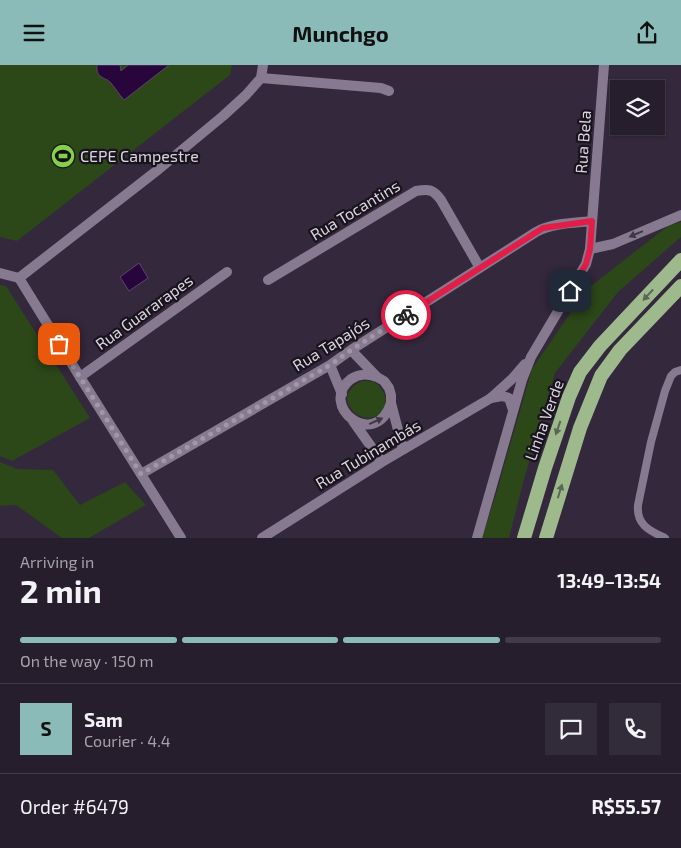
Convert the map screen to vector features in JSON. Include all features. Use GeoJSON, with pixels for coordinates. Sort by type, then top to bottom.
{"type":"FeatureCollection","features":[{"type":"Feature","properties":{"kind":"highway","name":"Linha Verde"},"geometry":{"type":"LineString","coordinates":[[524,538],[545,467],[580,372],[600,346],[681,260]]}},
{"type":"Feature","properties":{"kind":"highway"},"geometry":{"type":"LineString","coordinates":[[546,538],[580,428],[601,376],[620,350],[681,286]]}},
{"type":"Feature","properties":{"kind":"street"},"geometry":{"type":"LineString","coordinates":[[19,278],[159,169],[223,116],[246,95],[261,77],[263,65]]}},
{"type":"Feature","properties":{"kind":"street","name":"Rua Bela"},"geometry":{"type":"LineString","coordinates":[[531,357],[580,275],[586,264],[590,249],[604,65]]}},
{"type":"Feature","properties":{"kind":"street"},"geometry":{"type":"LineString","coordinates":[[261,77],[381,88],[389,91]]}},
{"type":"Feature","properties":{"kind":"street","name":"Rua Tocantins"},"geometry":{"type":"LineString","coordinates":[[268,280],[416,191],[426,189],[436,193],[441,200],[480,269]]}},
{"type":"Feature","properties":{"kind":"street"},"geometry":{"type":"LineString","coordinates":[[590,249],[613,244],[681,215]]}},
{"type":"Feature","properties":{"kind":"street","name":"Rua Tapajós"},"geometry":{"type":"LineString","coordinates":[[141,474],[330,365],[543,228],[592,221]]}},
{"type":"Feature","properties":{"kind":"street","name":"Rua Guararapes"},"geometry":{"type":"LineString","coordinates":[[80,377],[227,272]]}},
{"type":"Feature","properties":{"kind":"street"},"geometry":{"type":"LineString","coordinates":[[0,273],[19,278],[181,538]]}},
{"type":"Feature","properties":{"kind":"street"},"geometry":{"type":"LineString","coordinates":[[351,350],[389,388],[403,449]]}},
{"type":"Feature","properties":{"kind":"street"},"geometry":{"type":"LineString","coordinates":[[477,538],[513,410],[531,357]]}},
{"type":"Feature","properties":{"kind":"street","name":"Rua Tubinambás"},"geometry":{"type":"LineString","coordinates":[[262,538],[403,449],[491,398],[512,379],[531,357]]}},
{"type":"Feature","properties":{"kind":"street"},"geometry":{"type":"LineString","coordinates":[[330,365],[342,394]]}},
{"type":"Feature","properties":{"kind":"street"},"geometry":{"type":"LineString","coordinates":[[378,377],[362,375],[349,381],[344,387],[342,394],[342,407],[345,413],[353,420],[360,424],[369,425],[377,423],[383,418],[391,403]]}},
{"type":"Feature","properties":{"kind":"street"},"geometry":{"type":"LineString","coordinates":[[491,398],[502,396],[509,398],[513,410]]}},
{"type":"Feature","properties":{"kind":"street"},"geometry":{"type":"LineString","coordinates":[[353,420],[382,462]]}},
{"type":"Feature","properties":{"kind":"lane"},"geometry":{"type":"LineString","coordinates":[[665,538],[650,531],[641,522],[638,505],[650,442],[666,391],[671,376],[681,370]]}},
{"type":"Feature","properties":{"kind":"green space","name":"CEPE Campestre"},"geometry":{"type":"Polygon","coordinates":[[[0,65],[232,65],[230,75],[17,241],[0,237],[0,65]]]}},
{"type":"Feature","properties":{"kind":"green space"},"geometry":{"type":"Polygon","coordinates":[[[681,222],[681,237],[618,292],[555,373],[509,538],[482,538],[532,369],[587,289],[668,226],[681,222]]]}},
{"type":"Feature","properties":{"kind":"green space"},"geometry":{"type":"Polygon","coordinates":[[[0,285],[6,286],[90,418],[12,461],[0,456],[0,285]]]}},
{"type":"Feature","properties":{"kind":"green space"},"geometry":{"type":"Polygon","coordinates":[[[362,381],[377,384],[386,399],[385,405],[379,414],[371,418],[362,417],[354,412],[349,405],[347,397],[351,389],[362,381]]]}},
{"type":"Feature","properties":{"kind":"green space"},"geometry":{"type":"Polygon","coordinates":[[[0,462],[18,469],[53,470],[80,505],[125,482],[146,505],[89,538],[62,538],[16,505],[0,506],[0,462]]]}},
{"type":"Feature","properties":{"kind":"shaded area"},"geometry":{"type":"Polygon","coordinates":[[[97,65],[120,65],[121,71],[128,65],[169,65],[124,100],[111,83],[99,75],[97,65]]]}},
{"type":"Feature","properties":{"kind":"shaded area"},"geometry":{"type":"Polygon","coordinates":[[[139,263],[148,278],[129,291],[120,277],[139,263]]]}},
{"type":"Feature","properties":{"kind":"way so far"},"geometry":{"type":"LineString","coordinates":[[59,344],[141,474],[330,365],[406,315]]}},
{"type":"Feature","properties":{"kind":"place","name":"CEPE Campestre"},"geometry":{"type":"Point","coordinates":[63,156]}},
{"type":"Feature","properties":{"kind":"route"},"geometry":{"type":"LineString","coordinates":[[406,315],[543,228],[592,221],[590,249],[586,264],[570,291]]}}]}
